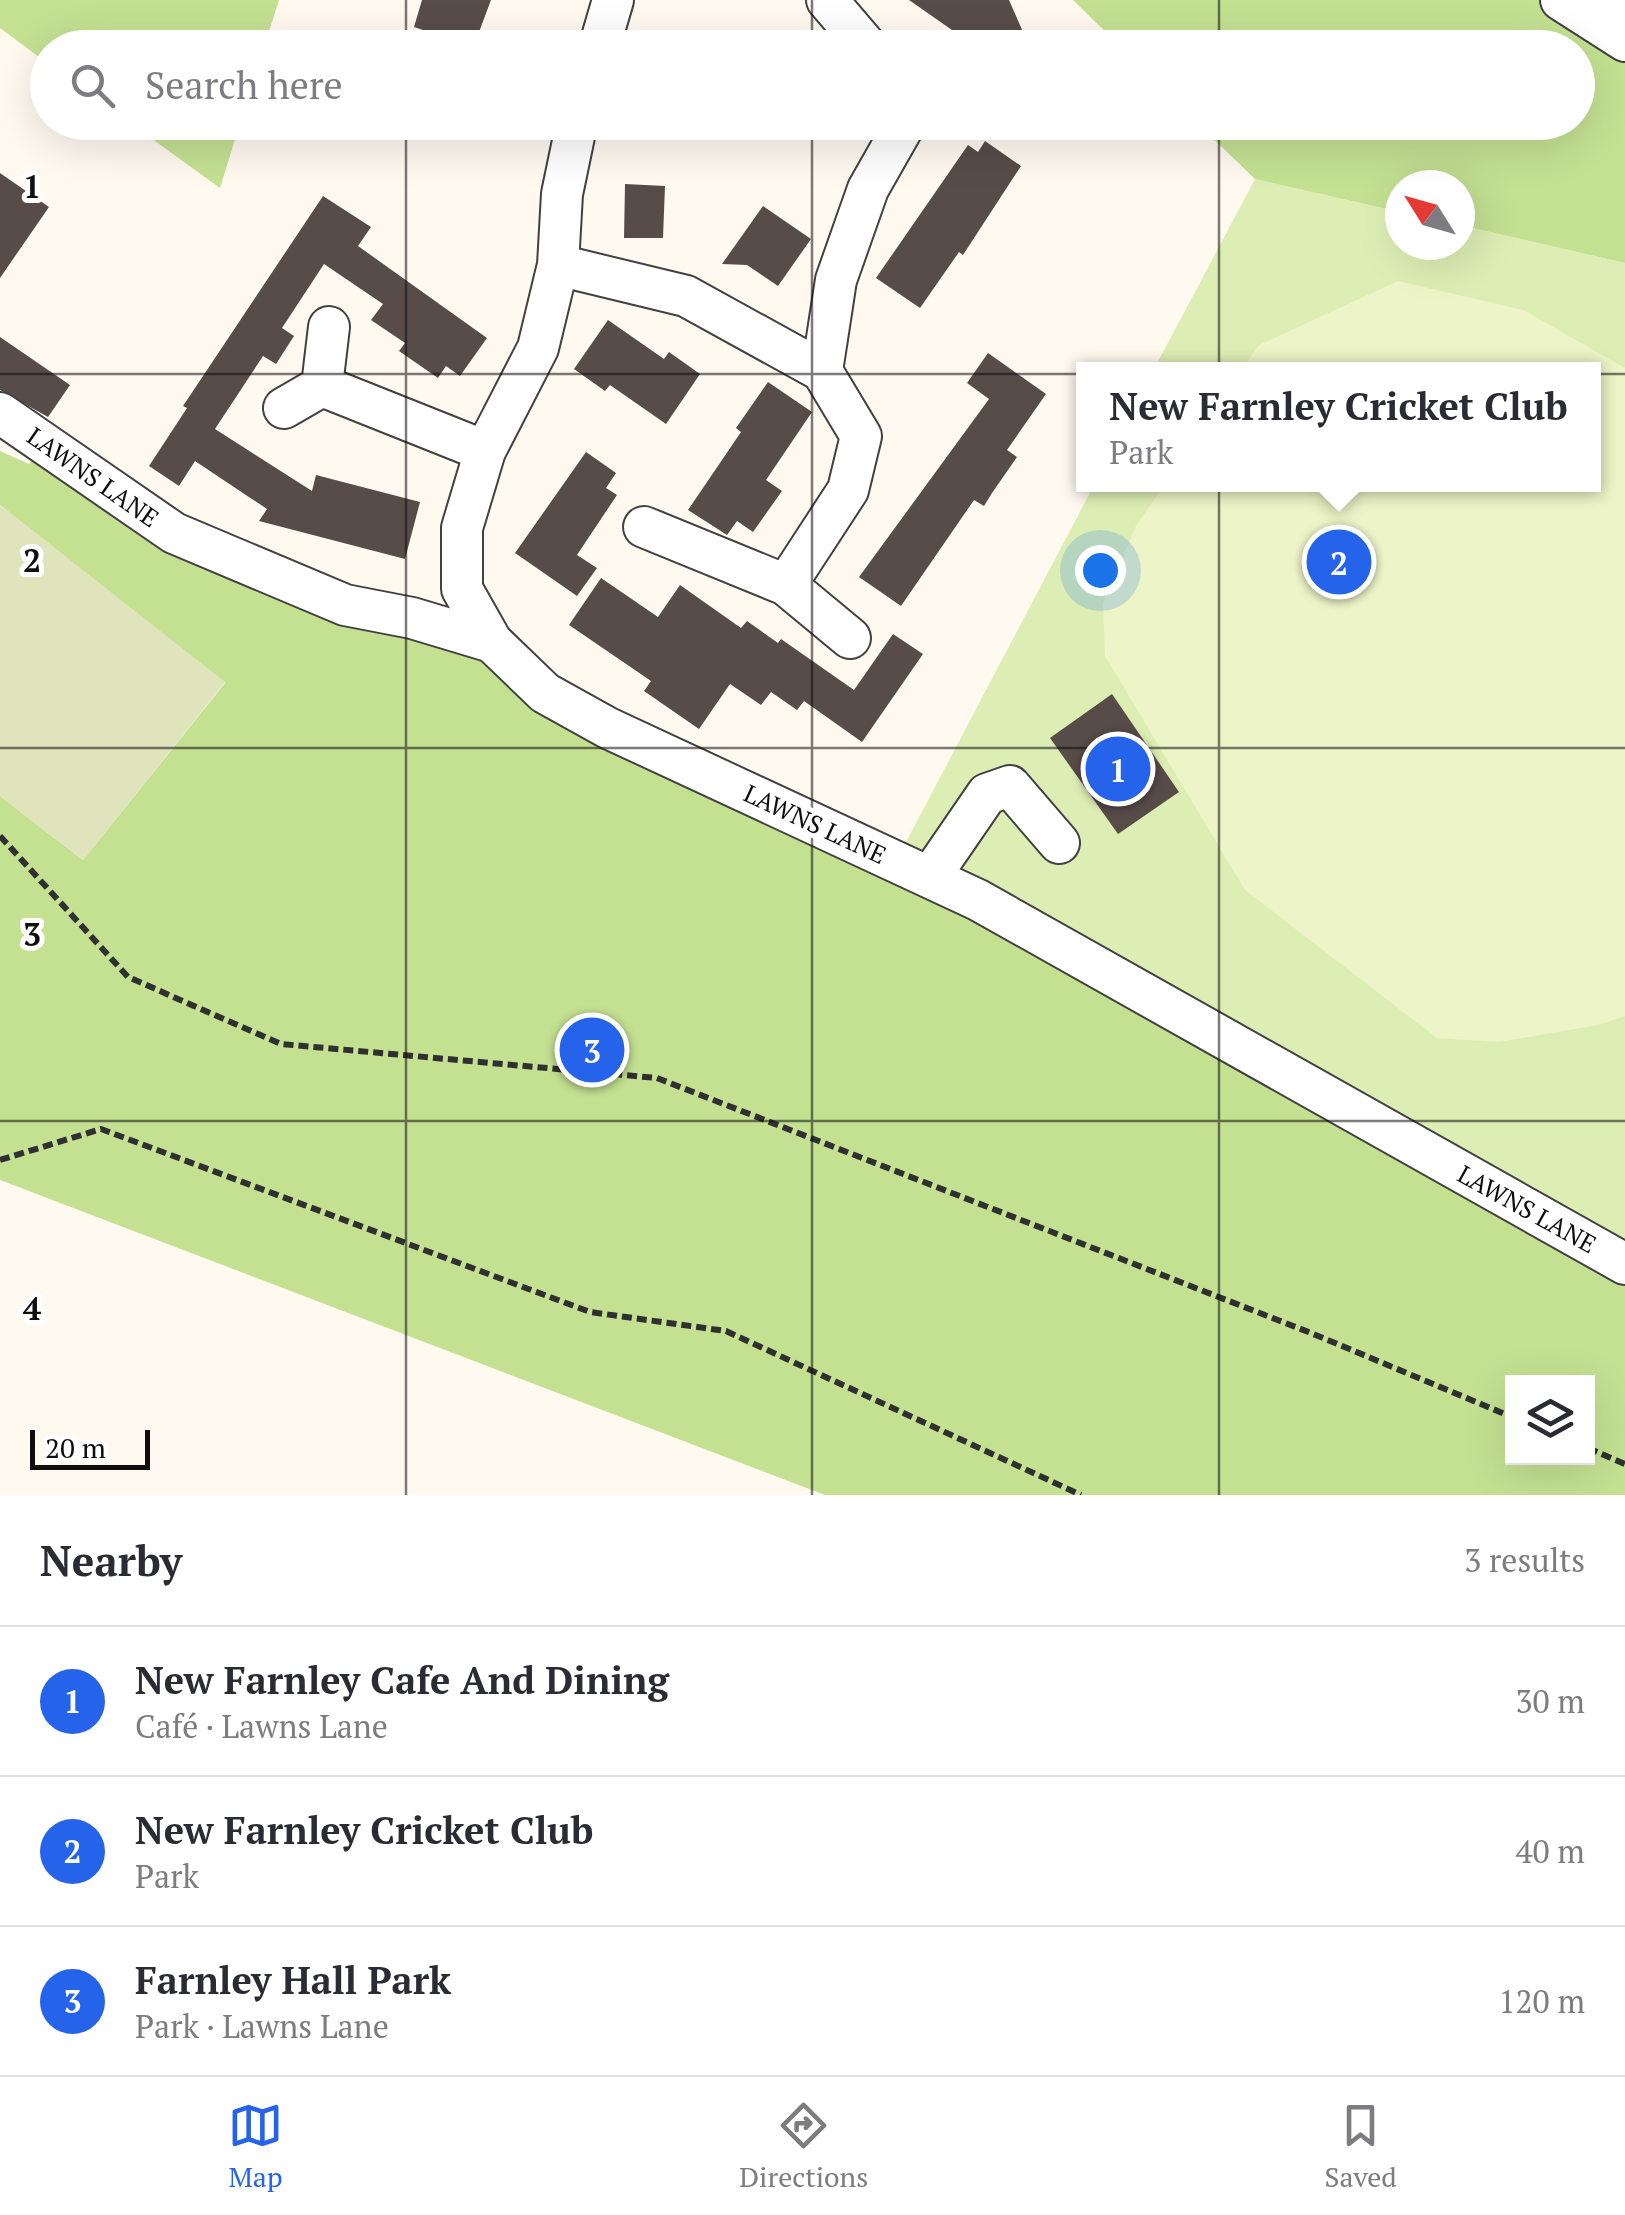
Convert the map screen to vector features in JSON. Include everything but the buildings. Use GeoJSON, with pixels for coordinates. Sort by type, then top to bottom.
{"type":"FeatureCollection","features":[{"type":"Feature","properties":{"kind":"street"},"geometry":{"type":"LineString","coordinates":[[604,30],[613,0]]}},
{"type":"Feature","properties":{"kind":"street"},"geometry":{"type":"LineString","coordinates":[[827,0],[853,30]]}},
{"type":"Feature","properties":{"kind":"street"},"geometry":{"type":"LineString","coordinates":[[1561,0],[1625,41]]}},
{"type":"Feature","properties":{"kind":"street"},"geometry":{"type":"LineString","coordinates":[[1609,0],[1625,0]]}},
{"type":"Feature","properties":{"kind":"street"},"geometry":{"type":"LineString","coordinates":[[492,642],[462,589],[462,528],[484,451],[538,348],[558,265],[562,194],[573,140]]}},
{"type":"Feature","properties":{"kind":"street"},"geometry":{"type":"LineString","coordinates":[[822,371],[836,280],[868,189],[896,140]]}},
{"type":"Feature","properties":{"kind":"street"},"geometry":{"type":"LineString","coordinates":[[558,265],[686,296],[822,371],[861,436],[848,490],[786,585]]}},
{"type":"Feature","properties":{"kind":"street"},"geometry":{"type":"LineString","coordinates":[[322,386],[329,327]]}},
{"type":"Feature","properties":{"kind":"street"},"geometry":{"type":"LineString","coordinates":[[322,386],[484,451]]}},
{"type":"Feature","properties":{"kind":"street"},"geometry":{"type":"LineString","coordinates":[[284,408],[322,386]]}},
{"type":"Feature","properties":{"kind":"street","name":"LAWNS LANE"},"geometry":{"type":"LineString","coordinates":[[0,413],[174,532],[345,605],[412,618],[492,642],[545,692],[608,728],[930,877],[1625,1264]]}},
{"type":"Feature","properties":{"kind":"street"},"geometry":{"type":"LineString","coordinates":[[644,527],[786,585],[850,638]]}},
{"type":"Feature","properties":{"kind":"street"},"geometry":{"type":"LineString","coordinates":[[930,877],[987,794],[1010,786],[1060,844]]}},
{"type":"Feature","properties":{"kind":"path"},"geometry":{"type":"LineString","coordinates":[[0,836],[128,977],[280,1044],[657,1078],[1311,1333],[1505,1414]]}},
{"type":"Feature","properties":{"kind":"path"},"geometry":{"type":"LineString","coordinates":[[0,1160],[101,1129],[590,1312],[726,1331],[1081,1495]]}},
{"type":"Feature","properties":{"kind":"path"},"geometry":{"type":"LineString","coordinates":[[1595,1451],[1625,1464]]}},
{"type":"Feature","properties":{"kind":"green space"},"geometry":{"type":"Polygon","coordinates":[[[0,0],[279,0],[269,30],[30,30],[30,50],[0,28],[0,0]]]}},
{"type":"Feature","properties":{"kind":"green space"},"geometry":{"type":"Polygon","coordinates":[[[1073,0],[1563,0],[1625,40],[1625,263],[1475,228],[1475,170],[1385,170],[1385,209],[1255,179],[1215,140],[1595,140],[1595,30],[1104,30],[1073,0]]]}},
{"type":"Feature","properties":{"kind":"green space"},"geometry":{"type":"Polygon","coordinates":[[[154,140],[235,140],[220,188],[154,140]]]}},
{"type":"Feature","properties":{"kind":"green space"},"geometry":{"type":"Polygon","coordinates":[[[1255,179],[1385,209],[1385,260],[1475,260],[1475,228],[1625,263],[1625,1264],[896,861],[1090,492],[1601,492],[1601,362],[1158,362],[1255,179]]]}},
{"type":"Feature","properties":{"kind":"green space"},"geometry":{"type":"Polygon","coordinates":[[[1398,281],[1523,310],[1625,368],[1625,1016],[1598,1025],[1499,1042],[1437,1038],[1245,890],[1105,656],[1103,603],[1136,526],[1159,492],[1601,492],[1601,362],[1247,362],[1259,345],[1398,281]]]}},
{"type":"Feature","properties":{"kind":"green space"},"geometry":{"type":"Polygon","coordinates":[[[43,443],[174,533],[412,618],[545,693],[896,861],[1625,1264],[1625,1495],[825,1495],[0,1180],[0,796],[83,860],[225,683],[0,505],[0,451],[29,464],[43,443]]]}},
{"type":"Feature","properties":{"kind":"green space"},"geometry":{"type":"Polygon","coordinates":[[[0,505],[225,682],[83,860],[0,796],[0,505]]]}},
{"type":"Feature","properties":{"kind":"place","name":"New Farnley Cricket Club"},"geometry":{"type":"Point","coordinates":[1339,562]}},
{"type":"Feature","properties":{"kind":"place","name":"New Farnley Cafe And Dining"},"geometry":{"type":"Point","coordinates":[1118,769]}},
{"type":"Feature","properties":{"kind":"place","name":"Farnley Hall Park"},"geometry":{"type":"Point","coordinates":[592,1050]}}]}
